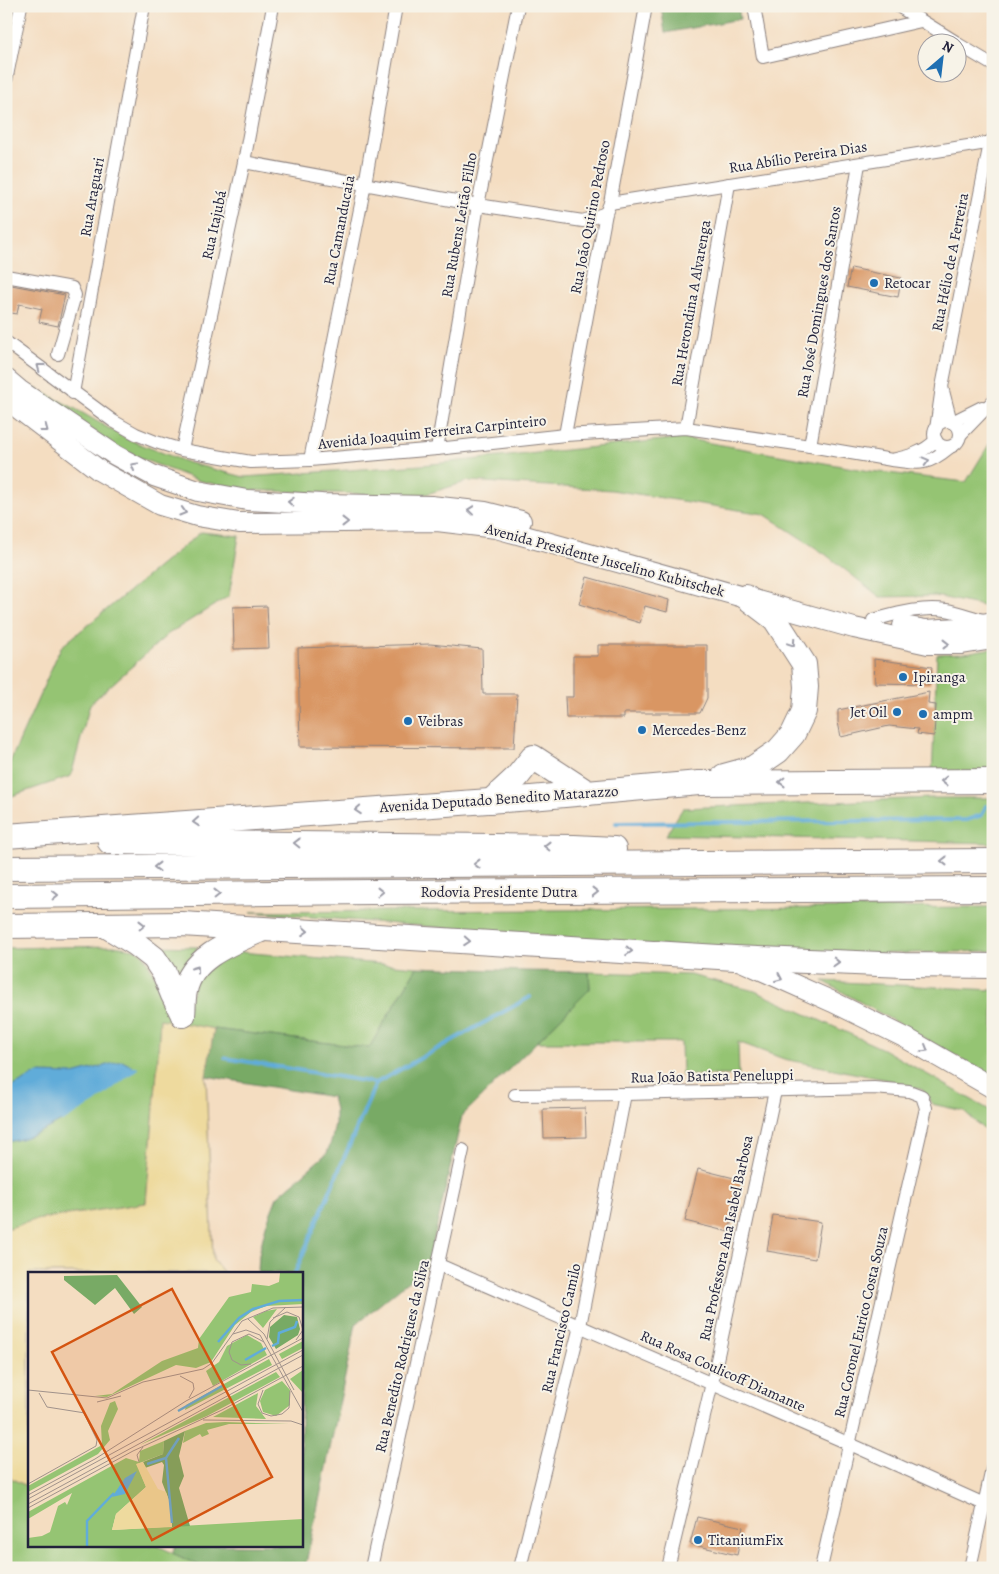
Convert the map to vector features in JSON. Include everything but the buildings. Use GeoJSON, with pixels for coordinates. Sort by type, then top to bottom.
{"type":"FeatureCollection","features":[{"type":"Feature","properties":{"kind":"highway"},"geometry":{"type":"LineString","coordinates":[[699,783],[753,768],[778,751],[793,734],[804,711],[806,687],[804,664],[775,619],[746,597]]}},
{"type":"Feature","properties":{"kind":"highway"},"geometry":{"type":"LineString","coordinates":[[490,801],[517,777],[533,758],[588,793]]}},
{"type":"Feature","properties":{"kind":"highway","name":"Avenida Deputado Benedito Matarazzo"},"geometry":{"type":"LineString","coordinates":[[6,836],[490,801],[699,783],[993,780]]}},
{"type":"Feature","properties":{"kind":"highway"},"geometry":{"type":"LineString","coordinates":[[6,843],[209,842],[574,846],[840,862]]}},
{"type":"Feature","properties":{"kind":"highway","name":"Rodovia Presidente Dutra"},"geometry":{"type":"LineString","coordinates":[[6,868],[993,861]]}},
{"type":"Feature","properties":{"kind":"highway","name":"Rodovia Presidente Dutra"},"geometry":{"type":"LineString","coordinates":[[6,896],[993,889]]}},
{"type":"Feature","properties":{"kind":"highway"},"geometry":{"type":"LineString","coordinates":[[6,926],[182,924],[735,958],[904,965],[993,966]]}},
{"type":"Feature","properties":{"kind":"highway"},"geometry":{"type":"LineString","coordinates":[[105,925],[136,944],[154,958],[164,973],[172,996],[183,1015],[185,990],[198,965],[227,946],[265,928]]}},
{"type":"Feature","properties":{"kind":"main road","name":"Avenida Presidente Juscelino Kubitschek"},"geometry":{"type":"LineString","coordinates":[[6,379],[19,390],[115,455],[154,476],[198,491],[247,500],[322,504],[431,506],[485,512],[873,620],[926,630],[992,628]]}},
{"type":"Feature","properties":{"kind":"main road","name":"Avenida Presidente Juscelino Kubitschek"},"geometry":{"type":"LineString","coordinates":[[6,399],[100,471],[160,505],[197,516],[239,523],[437,521],[496,528],[854,628],[928,644],[962,644],[992,628]]}},
{"type":"Feature","properties":{"kind":"main road"},"geometry":{"type":"LineString","coordinates":[[735,958],[833,1002],[898,1034],[993,1088]]}},
{"type":"Feature","properties":{"kind":"street"},"geometry":{"type":"LineString","coordinates":[[6,81],[21,6]]}},
{"type":"Feature","properties":{"kind":"street","name":"Rua Araguari"},"geometry":{"type":"LineString","coordinates":[[73,393],[144,6]]}},
{"type":"Feature","properties":{"kind":"street","name":"Rua Itajubá"},"geometry":{"type":"LineString","coordinates":[[182,450],[244,162],[273,6]]}},
{"type":"Feature","properties":{"kind":"street","name":"Rua Camanducaia"},"geometry":{"type":"LineString","coordinates":[[310,460],[365,184],[396,6]]}},
{"type":"Feature","properties":{"kind":"street","name":"Rua Rubens Leitão Filho"},"geometry":{"type":"LineString","coordinates":[[437,450],[478,205],[518,6]]}},
{"type":"Feature","properties":{"kind":"street","name":"Rua João Quirino Pedroso"},"geometry":{"type":"LineString","coordinates":[[565,435],[646,6]]}},
{"type":"Feature","properties":{"kind":"street"},"geometry":{"type":"LineString","coordinates":[[754,6],[763,57],[922,21]]}},
{"type":"Feature","properties":{"kind":"street"},"geometry":{"type":"LineString","coordinates":[[898,6],[939,32]]}},
{"type":"Feature","properties":{"kind":"street"},"geometry":{"type":"LineString","coordinates":[[966,49],[993,65]]}},
{"type":"Feature","properties":{"kind":"street","name":"Rua Abílio Pereira Dias"},"geometry":{"type":"LineString","coordinates":[[244,162],[478,205],[583,221],[608,208],[729,184],[992,141]]}},
{"type":"Feature","properties":{"kind":"street","name":"Rua Hélio de A Ferreira"},"geometry":{"type":"LineString","coordinates":[[936,435],[942,387],[992,141]]}},
{"type":"Feature","properties":{"kind":"street","name":"Rua José Domingues dos Santos"},"geometry":{"type":"LineString","coordinates":[[810,446],[859,164]]}},
{"type":"Feature","properties":{"kind":"street","name":"Rua Herondina A Alvarenga"},"geometry":{"type":"LineString","coordinates":[[686,428],[729,184]]}},
{"type":"Feature","properties":{"kind":"street"},"geometry":{"type":"LineString","coordinates":[[6,276],[72,288],[75,295],[58,354]]}},
{"type":"Feature","properties":{"kind":"street","name":"Avenida Joaquim Ferreira Carpinteiro"},"geometry":{"type":"LineString","coordinates":[[6,342],[73,393],[113,421],[136,434],[182,450],[251,462],[310,460],[437,450],[565,435],[686,428],[919,464],[935,459],[950,447]]}},
{"type":"Feature","properties":{"kind":"street","name":"Rua Hélio de A Ferreira"},"geometry":{"type":"LineString","coordinates":[[942,387],[952,422]]}},
{"type":"Feature","properties":{"kind":"street"},"geometry":{"type":"LineString","coordinates":[[993,401],[960,434],[957,443],[950,447],[942,446],[936,435],[944,422],[952,422],[993,401]]}},
{"type":"Feature","properties":{"kind":"street"},"geometry":{"type":"LineString","coordinates":[[952,422],[958,426],[960,434]]}},
{"type":"Feature","properties":{"kind":"street","name":"Avenida Joaquim Ferreira Carpinteiro"},"geometry":{"type":"LineString","coordinates":[[892,460],[917,454],[928,448],[936,435]]}},
{"type":"Feature","properties":{"kind":"street","name":"Rua João Batista Peneluppi"},"geometry":{"type":"LineString","coordinates":[[515,1095],[874,1088],[909,1091]]}},
{"type":"Feature","properties":{"kind":"street","name":"Rua Professora Ana Isabel Barbosa"},"geometry":{"type":"LineString","coordinates":[[668,1568],[712,1383],[775,1091]]}},
{"type":"Feature","properties":{"kind":"street","name":"Rua Coronel Eurico Costa Souza"},"geometry":{"type":"LineString","coordinates":[[821,1568],[926,1108],[922,1096],[909,1091]]}},
{"type":"Feature","properties":{"kind":"street","name":"Rua Francisco Camilo"},"geometry":{"type":"LineString","coordinates":[[520,1568],[580,1326],[625,1094]]}},
{"type":"Feature","properties":{"kind":"street","name":"Rua Benedito Rodrigues da Silva"},"geometry":{"type":"LineString","coordinates":[[371,1568],[463,1150]]}},
{"type":"Feature","properties":{"kind":"street","name":"Rua Rosa Coulicoff Diamante"},"geometry":{"type":"LineString","coordinates":[[439,1265],[712,1383],[988,1506]]}},
{"type":"Feature","properties":{"kind":"street"},"geometry":{"type":"LineString","coordinates":[[970,1568],[988,1506],[993,1464]]}},
{"type":"Feature","properties":{"kind":"green space"},"geometry":{"type":"Polygon","coordinates":[[[661,6],[738,6],[740,19],[665,33],[661,6]]]}},
{"type":"Feature","properties":{"kind":"green space"},"geometry":{"type":"Polygon","coordinates":[[[29,385],[74,408],[127,439],[189,463],[244,477],[422,465],[682,438],[870,471],[966,482],[993,438],[993,608],[935,596],[880,597],[825,554],[764,514],[612,490],[469,481],[420,496],[245,490],[200,481],[121,451],[29,385]]]}},
{"type":"Feature","properties":{"kind":"green space"},"geometry":{"type":"Polygon","coordinates":[[[201,532],[239,536],[229,596],[168,634],[90,704],[71,776],[6,798],[6,771],[61,647],[201,532]]]}},
{"type":"Feature","properties":{"kind":"green space"},"geometry":{"type":"Polygon","coordinates":[[[993,648],[993,776],[932,778],[937,654],[965,653],[993,648]]]}},
{"type":"Feature","properties":{"kind":"green space"},"geometry":{"type":"Polygon","coordinates":[[[932,798],[993,798],[993,843],[666,835],[683,808],[932,798]]]}},
{"type":"Feature","properties":{"kind":"green space"},"geometry":{"type":"Polygon","coordinates":[[[993,907],[993,951],[786,956],[251,912],[993,907]]]}},
{"type":"Feature","properties":{"kind":"green space"},"geometry":{"type":"Polygon","coordinates":[[[114,946],[134,949],[143,954],[181,1023],[160,1019],[146,1203],[35,1220],[6,1229],[6,948],[114,946]]]}},
{"type":"Feature","properties":{"kind":"green space"},"geometry":{"type":"Polygon","coordinates":[[[153,946],[198,947],[183,969],[174,987],[153,946]]]}},
{"type":"Feature","properties":{"kind":"green space"},"geometry":{"type":"Polygon","coordinates":[[[228,951],[417,967],[369,1048],[184,1024],[197,973],[228,951]]]}},
{"type":"Feature","properties":{"kind":"green space"},"geometry":{"type":"Polygon","coordinates":[[[417,967],[589,972],[590,989],[462,1116],[428,1265],[356,1324],[305,1568],[205,1568],[172,1553],[176,1546],[302,1546],[302,1272],[258,1272],[259,1254],[266,1225],[277,1197],[327,1153],[335,1123],[332,1097],[206,1076],[214,1029],[369,1048],[417,967]]]}},
{"type":"Feature","properties":{"kind":"green space"},"geometry":{"type":"Polygon","coordinates":[[[589,972],[690,975],[755,991],[883,1049],[993,1112],[993,1138],[964,1111],[932,1104],[923,1090],[898,1082],[784,1059],[738,1042],[739,1075],[682,1075],[681,1042],[537,1042],[590,989],[589,972]]]}},
{"type":"Feature","properties":{"kind":"green space"},"geometry":{"type":"Polygon","coordinates":[[[823,981],[993,990],[993,1077],[823,981]]]}},
{"type":"Feature","properties":{"kind":"green space"},"geometry":{"type":"Polygon","coordinates":[[[6,1476],[28,1487],[28,1546],[158,1546],[205,1568],[6,1568],[6,1476]]]}},
{"type":"Feature","properties":{"kind":"sand"},"geometry":{"type":"Polygon","coordinates":[[[160,1019],[214,1029],[206,1076],[213,1259],[223,1272],[28,1272],[28,1487],[6,1476],[6,1229],[35,1220],[146,1203],[160,1019]]]}},
{"type":"Feature","properties":{"kind":"water"},"geometry":{"type":"Polygon","coordinates":[[[122,1061],[136,1068],[92,1102],[40,1132],[6,1142],[6,1090],[38,1073],[73,1074],[122,1061]]]}},
{"type":"Feature","properties":{"kind":"waterway"},"geometry":{"type":"LineString","coordinates":[[616,823],[967,820],[982,815],[986,806]]}},
{"type":"Feature","properties":{"kind":"waterway"},"geometry":{"type":"LineString","coordinates":[[225,1058],[376,1083],[530,997]]}},
{"type":"Feature","properties":{"kind":"waterway"},"geometry":{"type":"LineString","coordinates":[[62,1120],[94,1101],[136,1068]]}},
{"type":"Feature","properties":{"kind":"waterway"},"geometry":{"type":"LineString","coordinates":[[295,1272],[376,1083]]}},
{"type":"Feature","properties":{"kind":"place","name":"Retocar"},"geometry":{"type":"Point","coordinates":[874,283]}},
{"type":"Feature","properties":{"kind":"place","name":"Ipiranga"},"geometry":{"type":"Point","coordinates":[903,677]}},
{"type":"Feature","properties":{"kind":"place","name":"Jet Oil"},"geometry":{"type":"Point","coordinates":[897,712]}},
{"type":"Feature","properties":{"kind":"place","name":"ampm"},"geometry":{"type":"Point","coordinates":[923,714]}},
{"type":"Feature","properties":{"kind":"place","name":"Veibras"},"geometry":{"type":"Point","coordinates":[408,721]}},
{"type":"Feature","properties":{"kind":"place","name":"Mercedes-Benz"},"geometry":{"type":"Point","coordinates":[642,730]}},
{"type":"Feature","properties":{"kind":"place","name":"TitaniumFix"},"geometry":{"type":"Point","coordinates":[698,1540]}}]}
